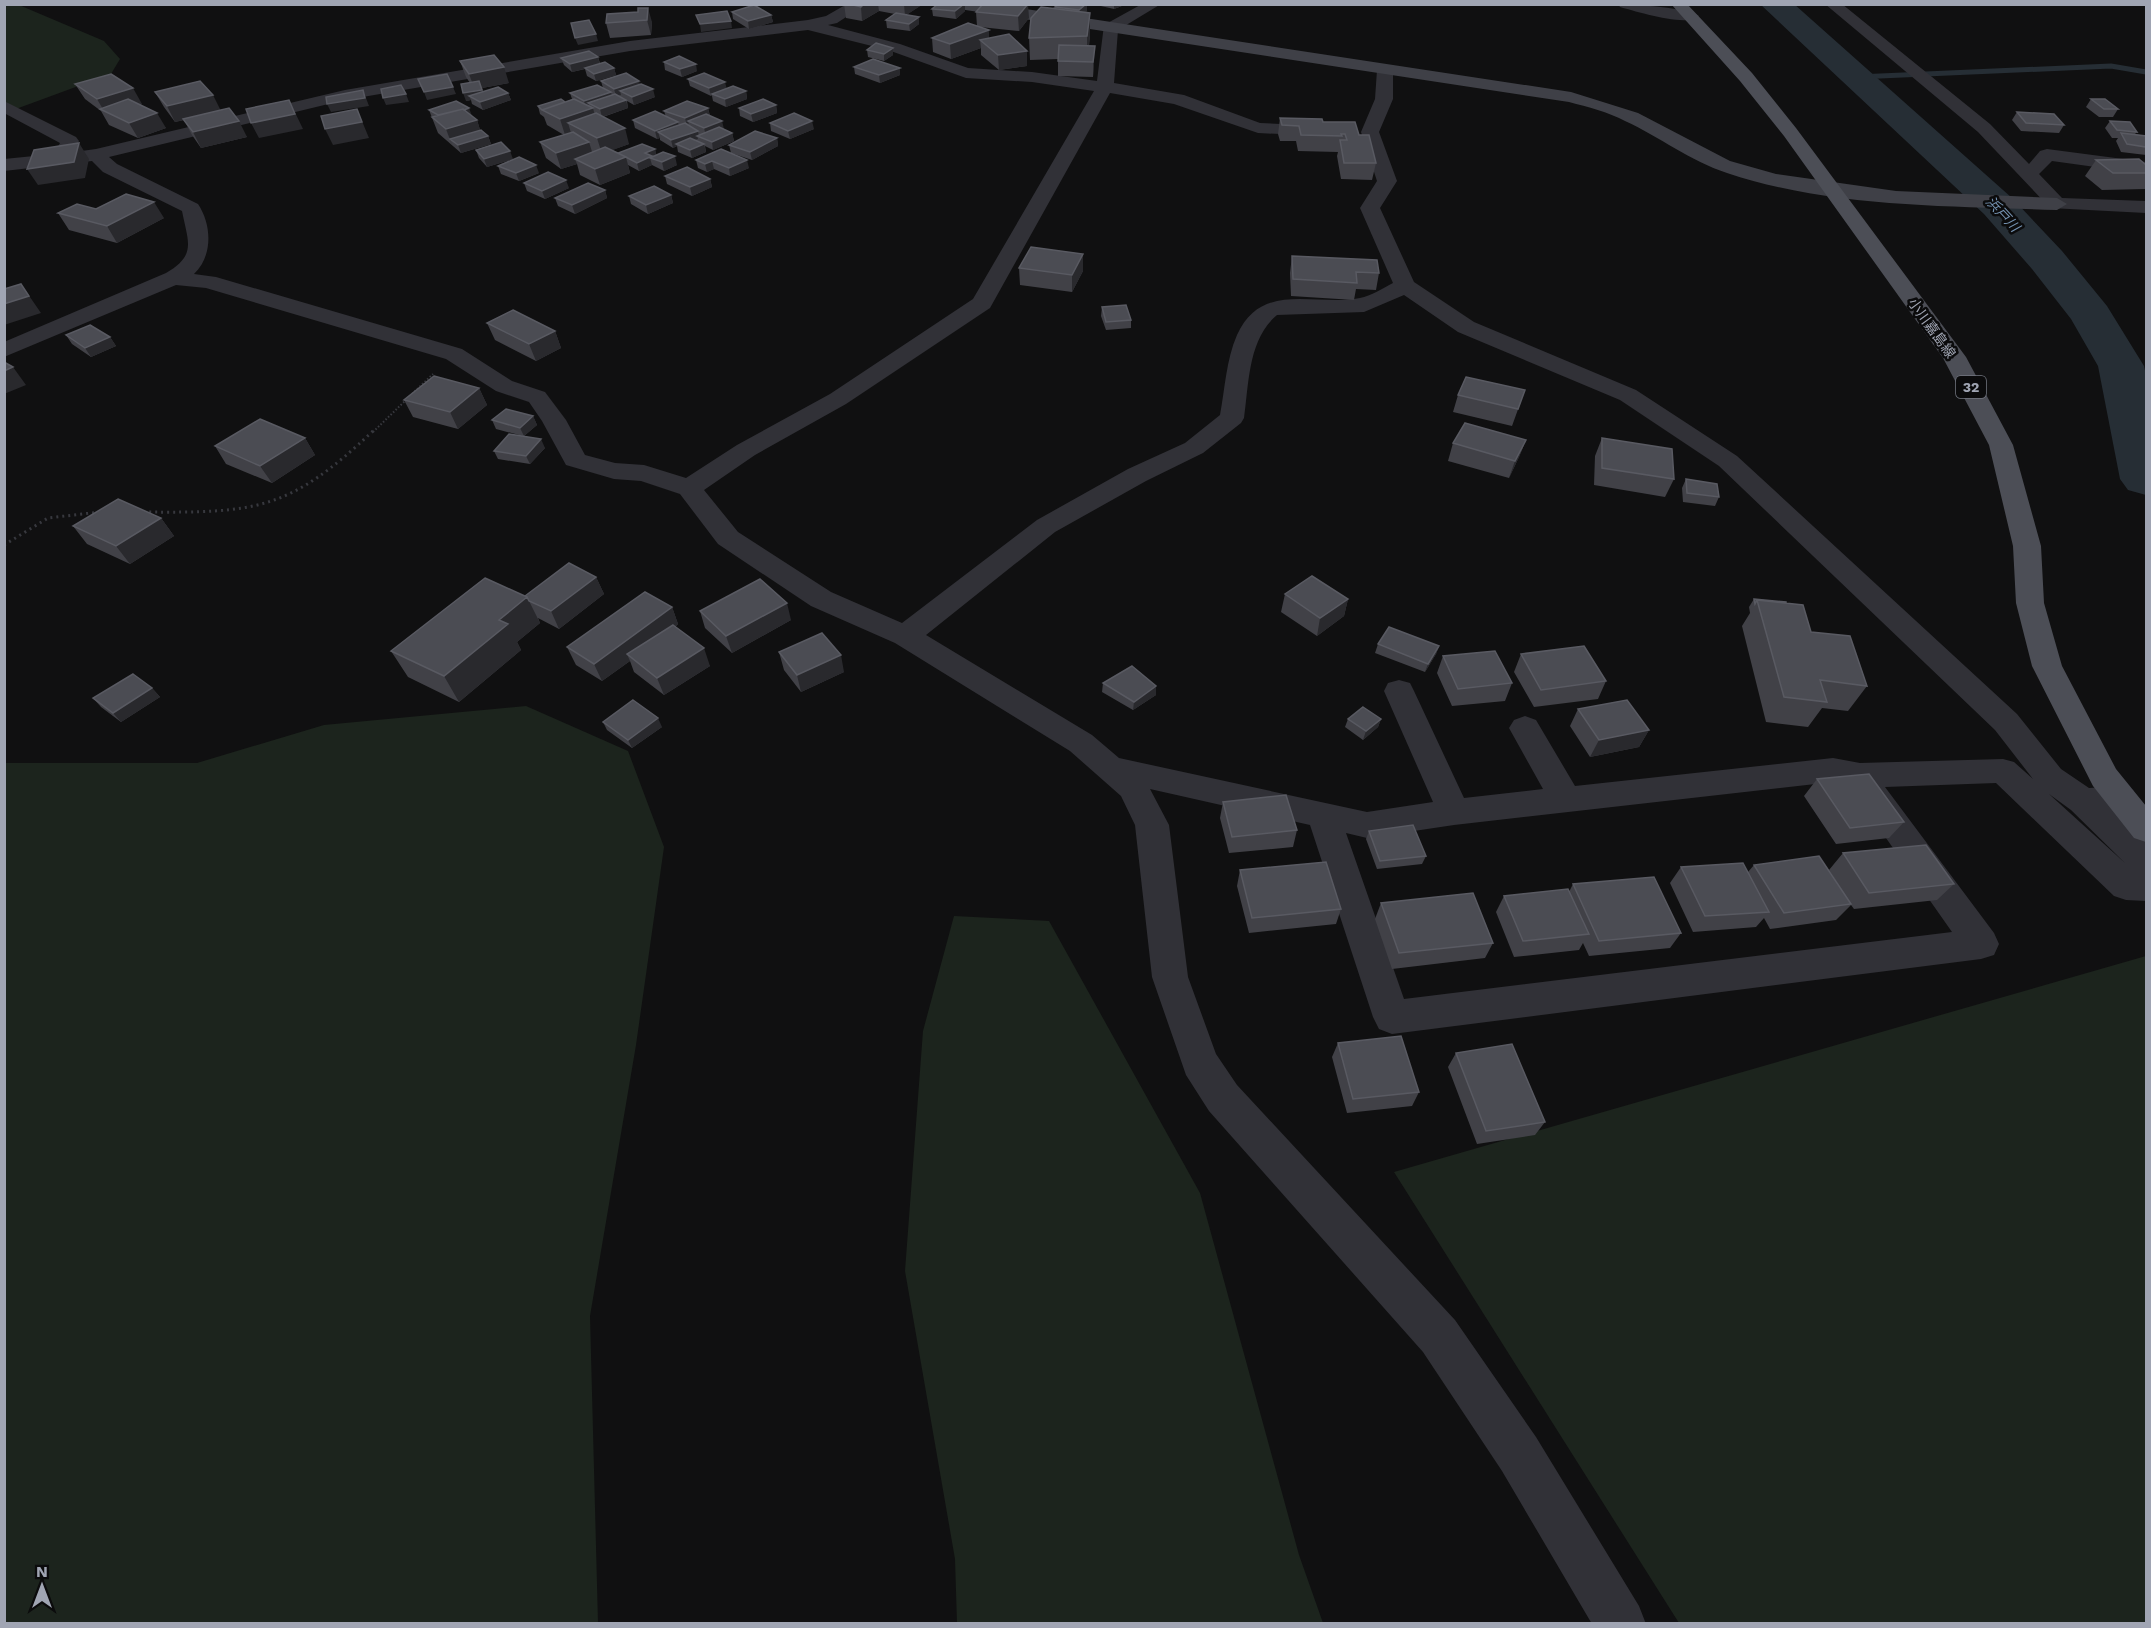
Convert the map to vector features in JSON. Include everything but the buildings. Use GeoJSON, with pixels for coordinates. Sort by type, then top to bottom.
{"type":"FeatureCollection","features":[{"type":"Feature","properties":{"kind":"main road","name":"小川嘉島線"},"geometry":{"type":"LineString","coordinates":[[1684,10],[1746,77],[1790,132],[1954,357],[2001,445],[2027,546],[2030,603],[2048,666],[2104,777],[2146,829]]}},
{"type":"Feature","properties":{"kind":"street"},"geometry":{"type":"LineString","coordinates":[[4,165],[96,155],[345,95],[630,46],[808,25],[831,20],[859,4]]}},
{"type":"Feature","properties":{"kind":"street"},"geometry":{"type":"LineString","coordinates":[[958,4],[1571,97],[1630,116],[1702,157],[1735,170],[1831,191],[1876,196],[2143,209]]}},
{"type":"Feature","properties":{"kind":"street"},"geometry":{"type":"LineString","coordinates":[[1110,28],[1154,4]]}},
{"type":"Feature","properties":{"kind":"street"},"geometry":{"type":"LineString","coordinates":[[1625,4],[1672,15],[1684,10]]}},
{"type":"Feature","properties":{"kind":"street"},"geometry":{"type":"LineString","coordinates":[[1832,4],[1984,128],[2026,172],[2050,204]]}},
{"type":"Feature","properties":{"kind":"street"},"geometry":{"type":"LineString","coordinates":[[808,25],[894,47],[966,73],[1032,77],[1178,99],[1258,129],[1370,132]]}},
{"type":"Feature","properties":{"kind":"street"},"geometry":{"type":"LineString","coordinates":[[689,488],[746,450],[838,399],[982,303],[1105,87],[1110,28]]}},
{"type":"Feature","properties":{"kind":"street"},"geometry":{"type":"LineString","coordinates":[[1385,70],[1384,99],[1370,132],[1387,181],[1370,208],[1406,286],[1466,327],[1628,394],[1728,461],[2006,722],[2050,778],[2083,801],[2146,864]]}},
{"type":"Feature","properties":{"kind":"street"},"geometry":{"type":"LineString","coordinates":[[4,106],[70,141],[61,159]]}},
{"type":"Feature","properties":{"kind":"street"},"geometry":{"type":"LineString","coordinates":[[4,350],[174,278],[190,269],[198,260],[199,252],[191,208],[110,168],[96,155]]}},
{"type":"Feature","properties":{"kind":"street"},"geometry":{"type":"LineString","coordinates":[[2026,172],[2034,170],[2047,155],[2146,168]]}},
{"type":"Feature","properties":{"kind":"street"},"geometry":{"type":"LineString","coordinates":[[174,278],[208,282],[454,354],[504,386],[537,397],[554,420],[575,460],[614,471],[644,472],[689,488],[728,538],[821,599],[905,636],[1081,743],[1133,788],[1152,825],[1170,977],[1200,1063],[1223,1098],[1439,1336],[1520,1454],[1621,1623]]}},
{"type":"Feature","properties":{"kind":"street"},"geometry":{"type":"LineString","coordinates":[[905,636],[1046,526],[1137,475],[1194,448],[1232,418],[1246,338],[1262,313],[1278,306],[1364,305],[1406,286]]}},
{"type":"Feature","properties":{"kind":"street"},"geometry":{"type":"LineString","coordinates":[[1399,691],[1454,812]]}},
{"type":"Feature","properties":{"kind":"street"},"geometry":{"type":"LineString","coordinates":[[1525,728],[1566,800]]}},
{"type":"Feature","properties":{"kind":"street"},"geometry":{"type":"LineString","coordinates":[[1108,767],[1367,825],[1454,812],[1833,770],[1860,776],[2003,771],[2126,886],[2146,887]]}},
{"type":"Feature","properties":{"kind":"street"},"geometry":{"type":"LineString","coordinates":[[1323,816],[1392,1017],[1981,944],[1860,776]]}},
{"type":"Feature","properties":{"kind":"street"},"geometry":{"type":"LineString","coordinates":[[2083,801],[2121,799]]}},
{"type":"Feature","properties":{"kind":"path"},"geometry":{"type":"LineString","coordinates":[[142,512],[233,511],[260,507],[322,478],[454,354]]}},
{"type":"Feature","properties":{"kind":"path"},"geometry":{"type":"LineString","coordinates":[[4,545],[41,519],[73,513],[108,512]]}},
{"type":"Feature","properties":{"kind":"shaded area"},"geometry":{"type":"Polygon","coordinates":[[[5,5],[19,5],[104,41],[120,59],[111,74],[5,113],[5,5]]]}},
{"type":"Feature","properties":{"kind":"shaded area"},"geometry":{"type":"Polygon","coordinates":[[[526,706],[628,751],[664,847],[636,1045],[590,1316],[598,1623],[5,1623],[5,763],[197,763],[324,725],[526,706]]]}},
{"type":"Feature","properties":{"kind":"shaded area"},"geometry":{"type":"Polygon","coordinates":[[[954,916],[1049,921],[1200,1193],[1299,1555],[1323,1623],[957,1623],[955,1559],[905,1271],[923,1031],[954,916]]]}},
{"type":"Feature","properties":{"kind":"shaded area"},"geometry":{"type":"Polygon","coordinates":[[[2146,956],[2146,1623],[1679,1623],[1394,1172],[2146,956]]]}},
{"type":"Feature","properties":{"kind":"waterway","name":"浜戸川"},"geometry":{"type":"LineString","coordinates":[[1775,4],[1998,206],[2047,260],[2091,315],[2121,366],[2146,479]]}},
{"type":"Feature","properties":{"kind":"waterway"},"geometry":{"type":"LineString","coordinates":[[1857,77],[2111,66],[2146,72]]}}]}
